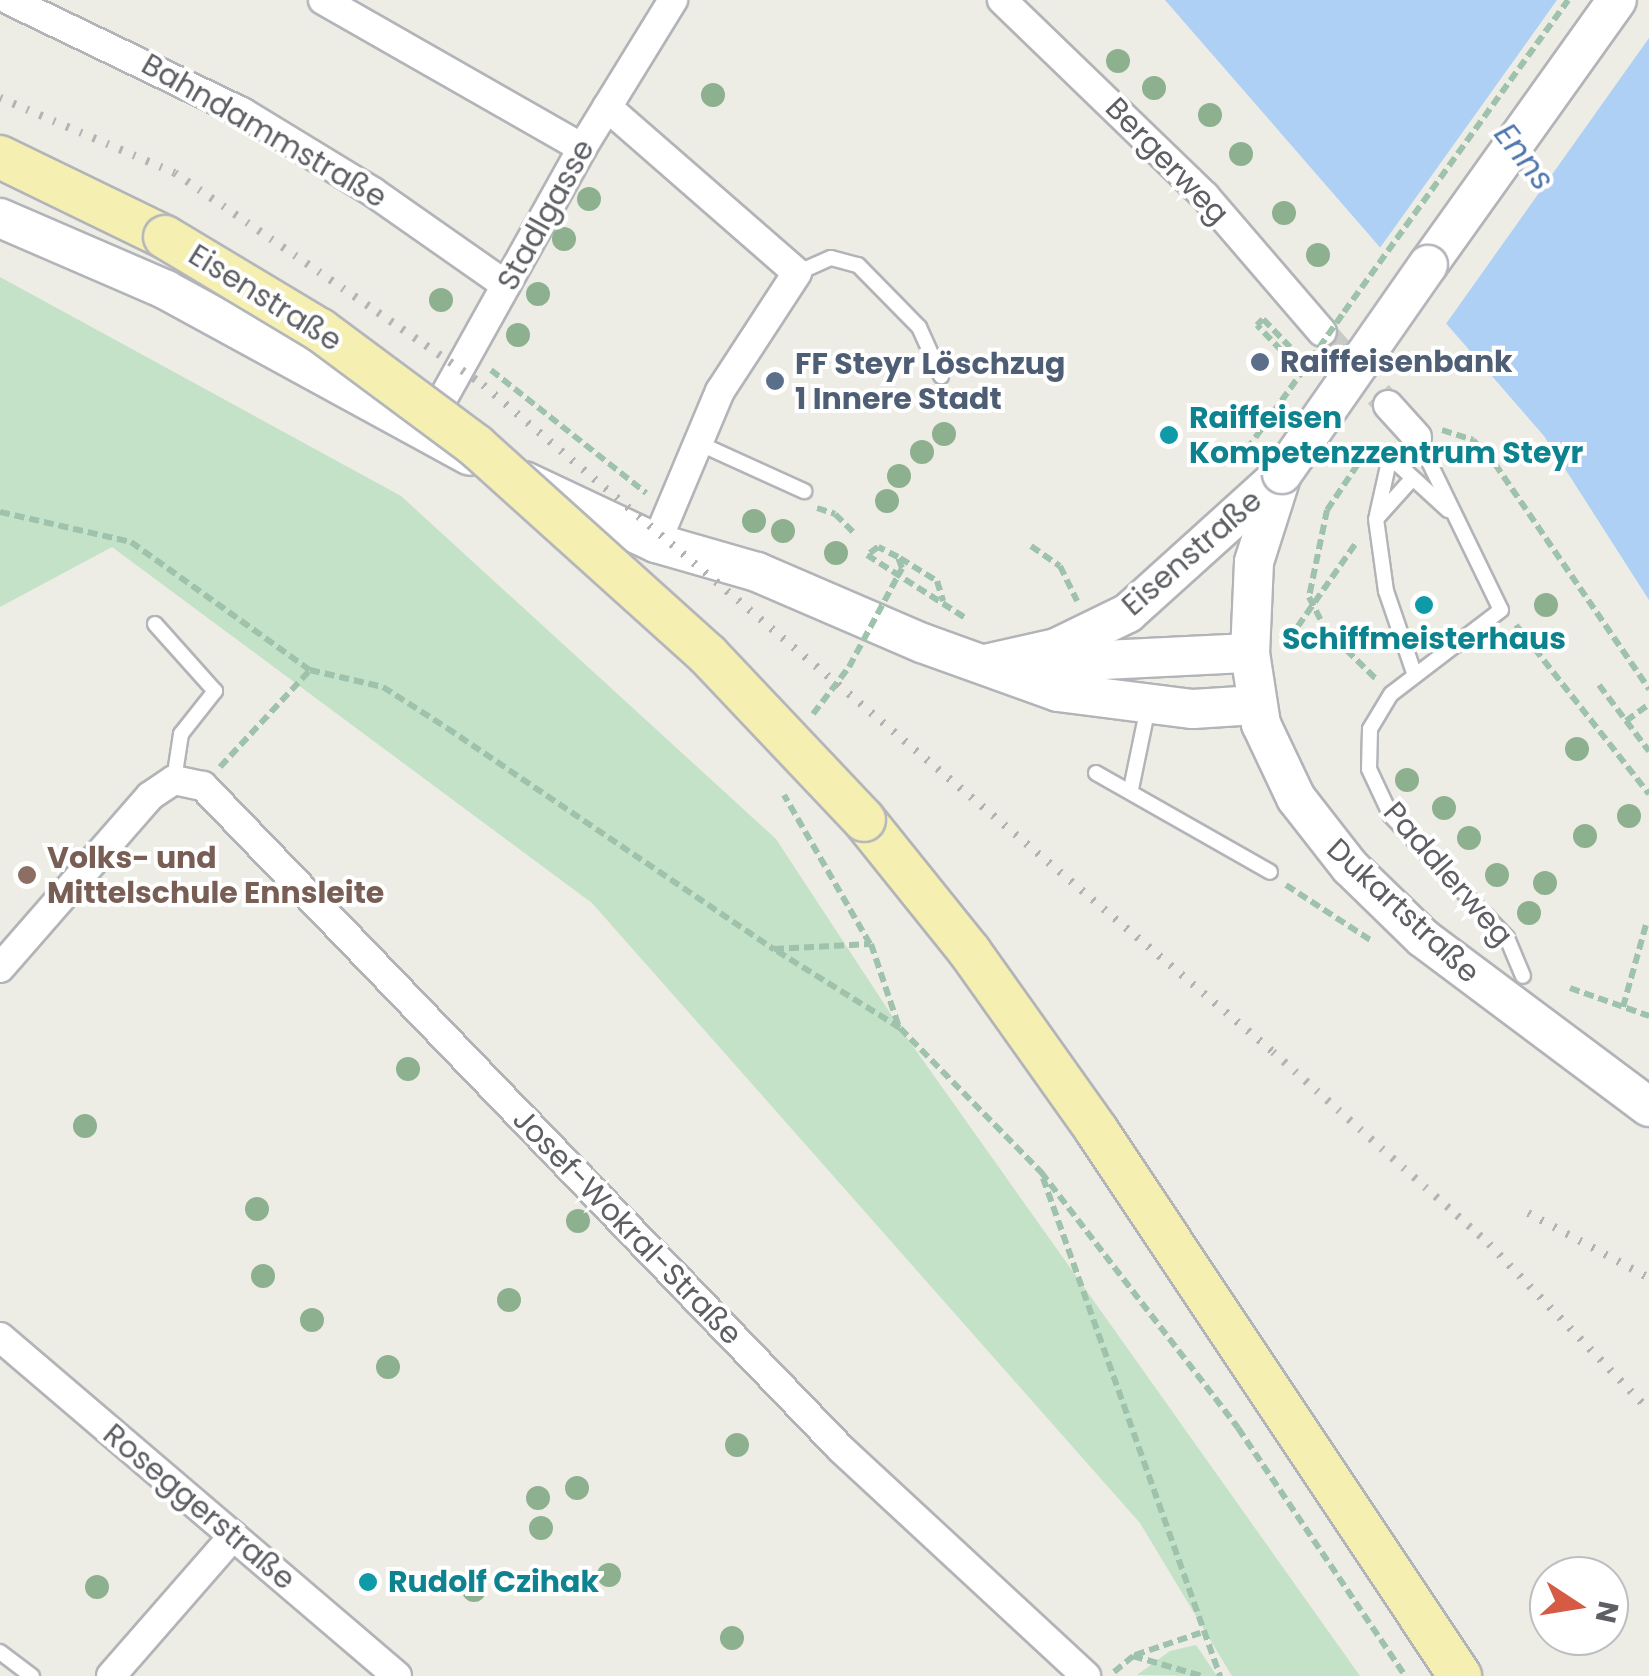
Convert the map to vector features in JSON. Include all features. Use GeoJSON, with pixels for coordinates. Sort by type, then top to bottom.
{"type":"FeatureCollection","features":[{"type":"Feature","properties":{"kind":"main road","name":"Eisenstraße"},"geometry":{"type":"LineString","coordinates":[[0,157],[166,236],[320,330],[476,446],[639,588],[864,820],[970,952],[1087,1116],[1460,1676]]}},
{"type":"Feature","properties":{"kind":"street","name":"Bahndammstraße"},"geometry":{"type":"LineString","coordinates":[[9,0],[127,52],[242,112],[374,192],[506,285]]}},
{"type":"Feature","properties":{"kind":"street"},"geometry":{"type":"LineString","coordinates":[[323,0],[582,148]]}},
{"type":"Feature","properties":{"kind":"street","name":"Stadlgasse"},"geometry":{"type":"LineString","coordinates":[[424,434],[582,148],[673,0]]}},
{"type":"Feature","properties":{"kind":"street","name":"Bergerweg"},"geometry":{"type":"LineString","coordinates":[[1002,0],[1204,196],[1322,332]]}},
{"type":"Feature","properties":{"kind":"street"},"geometry":{"type":"LineString","coordinates":[[1282,474],[1617,0]]}},
{"type":"Feature","properties":{"kind":"street"},"geometry":{"type":"LineString","coordinates":[[607,107],[797,274],[720,390],[663,528]]}},
{"type":"Feature","properties":{"kind":"street","name":"Eisenstraße"},"geometry":{"type":"LineString","coordinates":[[0,218],[166,290],[424,434],[663,528],[757,572],[985,664],[1080,698],[1148,706],[1256,705]]}},
{"type":"Feature","properties":{"kind":"street"},"geometry":{"type":"LineString","coordinates":[[1388,405],[1418,438]]}},
{"type":"Feature","properties":{"kind":"street","name":"Dukartstraße"},"geometry":{"type":"LineString","coordinates":[[1282,474],[1254,562],[1250,652],[1256,705],[1296,798],[1350,867],[1468,976],[1649,1107]]}},
{"type":"Feature","properties":{"kind":"street","name":"Eisenstraße"},"geometry":{"type":"LineString","coordinates":[[985,664],[1056,648],[1128,613],[1282,474]]}},
{"type":"Feature","properties":{"kind":"street","name":"Eisenstraße"},"geometry":{"type":"LineString","coordinates":[[985,664],[1250,652]]}},
{"type":"Feature","properties":{"kind":"street"},"geometry":{"type":"LineString","coordinates":[[0,968],[150,796],[174,780],[203,786]]}},
{"type":"Feature","properties":{"kind":"street","name":"Josef-Wokral-Straße"},"geometry":{"type":"LineString","coordinates":[[203,786],[841,1449],[1080,1674]]}},
{"type":"Feature","properties":{"kind":"street","name":"Roseggerstraße"},"geometry":{"type":"LineString","coordinates":[[0,1337],[398,1676]]}},
{"type":"Feature","properties":{"kind":"street"},"geometry":{"type":"LineString","coordinates":[[110,1676],[233,1536]]}},
{"type":"Feature","properties":{"kind":"lane"},"geometry":{"type":"LineString","coordinates":[[797,274],[831,258],[858,265],[928,339],[941,376]]}},
{"type":"Feature","properties":{"kind":"lane"},"geometry":{"type":"LineString","coordinates":[[1418,438],[1501,610]]}},
{"type":"Feature","properties":{"kind":"lane"},"geometry":{"type":"LineString","coordinates":[[696,442],[804,491]]}},
{"type":"Feature","properties":{"kind":"lane"},"geometry":{"type":"LineString","coordinates":[[1414,673],[1386,591],[1376,519],[1390,458],[1451,512]]}},
{"type":"Feature","properties":{"kind":"lane"},"geometry":{"type":"LineString","coordinates":[[1376,519],[1411,480]]}},
{"type":"Feature","properties":{"kind":"lane","name":"Paddlerweg"},"geometry":{"type":"LineString","coordinates":[[1501,610],[1414,673],[1392,694],[1370,729],[1367,752],[1378,794],[1409,837],[1507,938],[1524,976]]}},
{"type":"Feature","properties":{"kind":"lane"},"geometry":{"type":"LineString","coordinates":[[155,624],[215,691],[181,734],[174,780]]}},
{"type":"Feature","properties":{"kind":"lane"},"geometry":{"type":"LineString","coordinates":[[1131,789],[1148,706]]}},
{"type":"Feature","properties":{"kind":"lane"},"geometry":{"type":"LineString","coordinates":[[1096,773],[1131,789],[1270,872]]}},
{"type":"Feature","properties":{"kind":"lane"},"geometry":{"type":"LineString","coordinates":[[0,1652],[32,1676]]}},
{"type":"Feature","properties":{"kind":"path"},"geometry":{"type":"LineString","coordinates":[[1231,472],[1568,0]]}},
{"type":"Feature","properties":{"kind":"path"},"geometry":{"type":"LineString","coordinates":[[1299,352],[1263,319],[1257,325],[1300,374]]}},
{"type":"Feature","properties":{"kind":"path"},"geometry":{"type":"LineString","coordinates":[[469,352],[663,528]]}},
{"type":"Feature","properties":{"kind":"path"},"geometry":{"type":"LineString","coordinates":[[1418,438],[1458,432],[1495,464],[1649,689]]}},
{"type":"Feature","properties":{"kind":"path"},"geometry":{"type":"LineString","coordinates":[[1375,438],[1327,510],[1313,557],[1310,606],[1324,630],[1392,694]]}},
{"type":"Feature","properties":{"kind":"path"},"geometry":{"type":"LineString","coordinates":[[0,512],[131,542],[310,670],[383,687],[774,949],[900,1028],[1041,1172],[1238,1428],[1405,1676]]}},
{"type":"Feature","properties":{"kind":"path"},"geometry":{"type":"LineString","coordinates":[[1032,546],[1060,566],[1070,586]]}},
{"type":"Feature","properties":{"kind":"path"},"geometry":{"type":"LineString","coordinates":[[849,667],[902,568],[899,558],[878,547],[866,555],[870,562],[944,602],[937,581],[899,558]]}},
{"type":"Feature","properties":{"kind":"path"},"geometry":{"type":"LineString","coordinates":[[1289,638],[1349,551]]}},
{"type":"Feature","properties":{"kind":"path"},"geometry":{"type":"LineString","coordinates":[[1501,610],[1649,794]]}},
{"type":"Feature","properties":{"kind":"path"},"geometry":{"type":"LineString","coordinates":[[203,786],[310,670]]}},
{"type":"Feature","properties":{"kind":"path"},"geometry":{"type":"LineString","coordinates":[[1599,685],[1649,751]]}},
{"type":"Feature","properties":{"kind":"path"},"geometry":{"type":"LineString","coordinates":[[1626,721],[1649,704]]}},
{"type":"Feature","properties":{"kind":"path"},"geometry":{"type":"LineString","coordinates":[[780,788],[870,944],[900,1028]]}},
{"type":"Feature","properties":{"kind":"path"},"geometry":{"type":"LineString","coordinates":[[1624,1007],[1648,921]]}},
{"type":"Feature","properties":{"kind":"path"},"geometry":{"type":"LineString","coordinates":[[774,949],[870,944]]}},
{"type":"Feature","properties":{"kind":"path"},"geometry":{"type":"LineString","coordinates":[[1570,988],[1649,1016]]}},
{"type":"Feature","properties":{"kind":"path"},"geometry":{"type":"LineString","coordinates":[[1041,1172],[1200,1634],[1220,1676]]}},
{"type":"Feature","properties":{"kind":"path"},"geometry":{"type":"LineString","coordinates":[[1110,1676],[1133,1656],[1200,1634]]}},
{"type":"Feature","properties":{"kind":"path"},"geometry":{"type":"LineString","coordinates":[[1133,1656],[1202,1676]]}},
{"type":"Feature","properties":{"kind":"green space"},"geometry":{"type":"Polygon","coordinates":[[[0,277],[401,496],[776,839],[900,1028],[1360,1676],[1232,1676],[1140,1523],[592,903],[112,547],[0,607],[0,277]]]}},
{"type":"Feature","properties":{"kind":"green space"},"geometry":{"type":"Polygon","coordinates":[[[1196,1645],[1217,1676],[1137,1675],[1170,1651],[1196,1645]]]}},
{"type":"Feature","properties":{"kind":"water","name":"Enns"},"geometry":{"type":"Polygon","coordinates":[[[1165,0],[1649,0],[1649,600],[1544,436],[1165,0]]]}},
{"type":"Feature","properties":{"kind":"pier"},"geometry":{"type":"Polygon","coordinates":[[[1557,0],[1649,0],[1649,38],[1443,328],[1377,252],[1557,0]]]}},
{"type":"Feature","properties":{"kind":"tunnel"},"geometry":{"type":"LineString","coordinates":[[1322,332],[1388,405]]}},
{"type":"Feature","properties":{"kind":"railway"},"geometry":{"type":"LineString","coordinates":[[0,98],[175,173],[483,385],[1273,1052],[1489,1244],[1649,1410]]}},
{"type":"Feature","properties":{"kind":"railway"},"geometry":{"type":"LineString","coordinates":[[1528,1213],[1649,1278]]}},
{"type":"Feature","properties":{"kind":"place","name":"Raiffeisenbank"},"geometry":{"type":"Point","coordinates":[1260,362]}},
{"type":"Feature","properties":{"kind":"place","name":"FF Steyr Löschzug 1 Innere Stadt"},"geometry":{"type":"Point","coordinates":[775,381]}},
{"type":"Feature","properties":{"kind":"place","name":"Raiffeisen Kompetenzzentrum Steyr"},"geometry":{"type":"Point","coordinates":[1169,435]}},
{"type":"Feature","properties":{"kind":"place","name":"Schiffmeisterhaus"},"geometry":{"type":"Point","coordinates":[1424,605]}},
{"type":"Feature","properties":{"kind":"place","name":"Volks- und Mittelschule Ennsleite"},"geometry":{"type":"Point","coordinates":[27,875]}},
{"type":"Feature","properties":{"kind":"place","name":"Rudolf Czihak"},"geometry":{"type":"Point","coordinates":[368,1582]}}]}
